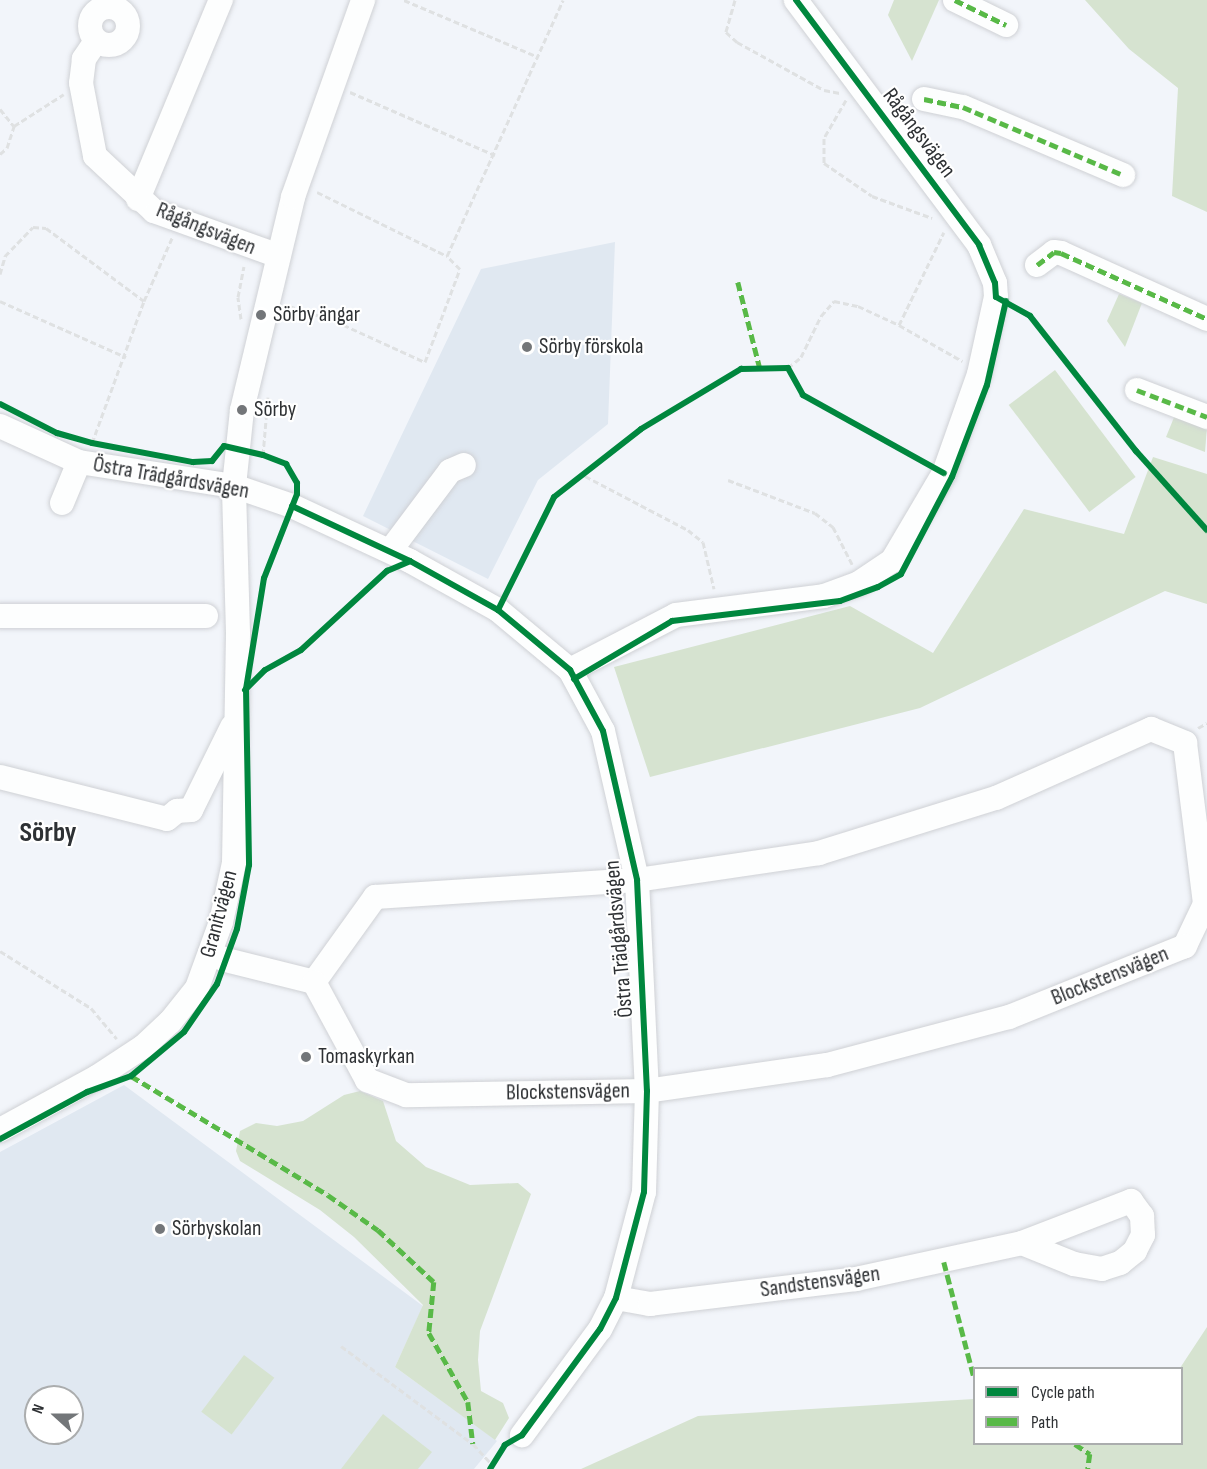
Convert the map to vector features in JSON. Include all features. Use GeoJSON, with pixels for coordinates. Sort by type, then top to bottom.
{"type":"FeatureCollection","features":[{"type":"Feature","properties":{"kind":"street"},"geometry":{"type":"LineString","coordinates":[[138,199],[221,0]]}},
{"type":"Feature","properties":{"kind":"street","name":"Rågångsvägen"},"geometry":{"type":"LineString","coordinates":[[234,486],[236,449],[276,255],[292,197],[363,0]]}},
{"type":"Feature","properties":{"kind":"street","name":"Rågångsvägen"},"geometry":{"type":"LineString","coordinates":[[570,670],[675,615],[824,596],[859,583],[892,561],[944,473],[979,374],[996,297],[995,283],[979,245],[796,0]]}},
{"type":"Feature","properties":{"kind":"street"},"geometry":{"type":"LineString","coordinates":[[955,0],[1006,25]]}},
{"type":"Feature","properties":{"kind":"street"},"geometry":{"type":"LineString","coordinates":[[97,4],[122,11],[128,21],[127,34],[113,44],[96,41],[90,24],[97,4]]}},
{"type":"Feature","properties":{"kind":"street","name":"Rågångsvägen"},"geometry":{"type":"LineString","coordinates":[[96,41],[84,59],[81,83],[95,156],[138,199],[179,223],[276,255]]}},
{"type":"Feature","properties":{"kind":"street"},"geometry":{"type":"LineString","coordinates":[[924,99],[963,107],[1123,175]]}},
{"type":"Feature","properties":{"kind":"street"},"geometry":{"type":"LineString","coordinates":[[1037,265],[1054,252],[1061,252],[1207,319]]}},
{"type":"Feature","properties":{"kind":"street"},"geometry":{"type":"LineString","coordinates":[[1137,390],[1207,417]]}},
{"type":"Feature","properties":{"kind":"street","name":"Östra Trädgårdsvägen"},"geometry":{"type":"LineString","coordinates":[[0,426],[234,486],[292,506],[390,551],[498,610],[570,670],[603,731],[637,880],[647,1091],[644,1192],[616,1298],[600,1329],[522,1435]]}},
{"type":"Feature","properties":{"kind":"street"},"geometry":{"type":"LineString","coordinates":[[62,503],[85,448]]}},
{"type":"Feature","properties":{"kind":"street"},"geometry":{"type":"LineString","coordinates":[[390,551],[450,471],[464,465]]}},
{"type":"Feature","properties":{"kind":"street","name":"Granitvägen"},"geometry":{"type":"LineString","coordinates":[[0,1130],[130,1055],[170,1022],[197,988],[210,953],[234,862],[234,723],[238,633],[234,486]]}},
{"type":"Feature","properties":{"kind":"street"},"geometry":{"type":"LineString","coordinates":[[0,616],[206,616]]}},
{"type":"Feature","properties":{"kind":"street"},"geometry":{"type":"LineString","coordinates":[[0,777],[167,819],[177,811],[191,810],[234,723]]}},
{"type":"Feature","properties":{"kind":"street","name":"Blockstensvägen"},"geometry":{"type":"LineString","coordinates":[[1151,729],[1185,743],[1205,904],[1185,946],[1010,1017],[827,1065],[647,1091],[406,1095],[366,1080],[314,982],[375,897],[637,880],[819,853],[996,798],[1151,729]]}},
{"type":"Feature","properties":{"kind":"street"},"geometry":{"type":"LineString","coordinates":[[210,953],[226,960],[314,982]]}},
{"type":"Feature","properties":{"kind":"street","name":"Sandstensvägen"},"geometry":{"type":"LineString","coordinates":[[616,1298],[650,1304],[856,1279],[1022,1243]]}},
{"type":"Feature","properties":{"kind":"path"},"geometry":{"type":"LineString","coordinates":[[404,0],[536,56]]}},
{"type":"Feature","properties":{"kind":"path"},"geometry":{"type":"LineString","coordinates":[[447,256],[563,0]]}},
{"type":"Feature","properties":{"kind":"path"},"geometry":{"type":"LineString","coordinates":[[735,0],[726,32],[736,42],[824,90],[849,94]]}},
{"type":"Feature","properties":{"kind":"path"},"geometry":{"type":"LineString","coordinates":[[345,101],[352,80]]}},
{"type":"Feature","properties":{"kind":"path"},"geometry":{"type":"LineString","coordinates":[[0,154],[7,148],[14,126],[81,83]]}},
{"type":"Feature","properties":{"kind":"path"},"geometry":{"type":"LineString","coordinates":[[842,85],[856,103]]}},
{"type":"Feature","properties":{"kind":"path"},"geometry":{"type":"LineString","coordinates":[[349,91],[495,154]]}},
{"type":"Feature","properties":{"kind":"path"},"geometry":{"type":"LineString","coordinates":[[849,94],[824,138],[824,163],[872,196],[938,220]]}},
{"type":"Feature","properties":{"kind":"path"},"geometry":{"type":"LineString","coordinates":[[0,109],[14,126]]}},
{"type":"Feature","properties":{"kind":"path"},"geometry":{"type":"LineString","coordinates":[[284,309],[284,304],[335,321],[425,362],[460,269],[447,256],[313,190],[310,200]]}},
{"type":"Feature","properties":{"kind":"path"},"geometry":{"type":"LineString","coordinates":[[85,448],[126,357],[144,301],[179,223]]}},
{"type":"Feature","properties":{"kind":"path"},"geometry":{"type":"LineString","coordinates":[[899,326],[949,223]]}},
{"type":"Feature","properties":{"kind":"path"},"geometry":{"type":"LineString","coordinates":[[0,274],[4,260],[33,227],[46,228],[144,301]]}},
{"type":"Feature","properties":{"kind":"path"},"geometry":{"type":"LineString","coordinates":[[241,321],[238,297],[248,247]]}},
{"type":"Feature","properties":{"kind":"path"},"geometry":{"type":"LineString","coordinates":[[0,257],[4,260]]}},
{"type":"Feature","properties":{"kind":"path"},"geometry":{"type":"LineString","coordinates":[[0,301],[126,357]]}},
{"type":"Feature","properties":{"kind":"path"},"geometry":{"type":"LineString","coordinates":[[498,610],[555,497],[585,476],[641,429],[741,369],[788,368],[801,357],[821,316],[834,301],[858,306],[899,326],[979,374]]}},
{"type":"Feature","properties":{"kind":"path"},"geometry":{"type":"LineString","coordinates":[[788,368],[803,395],[944,473]]}},
{"type":"Feature","properties":{"kind":"path"},"geometry":{"type":"LineString","coordinates":[[236,449],[267,456],[270,388]]}},
{"type":"Feature","properties":{"kind":"path"},"geometry":{"type":"LineString","coordinates":[[85,448],[104,445]]}},
{"type":"Feature","properties":{"kind":"path"},"geometry":{"type":"LineString","coordinates":[[585,476],[688,530],[703,542],[719,611]]}},
{"type":"Feature","properties":{"kind":"path"},"geometry":{"type":"LineString","coordinates":[[728,480],[814,513],[833,527],[848,551],[859,583]]}},
{"type":"Feature","properties":{"kind":"path"},"geometry":{"type":"LineString","coordinates":[[0,951],[91,1008],[130,1055]]}},
{"type":"Feature","properties":{"kind":"path"},"geometry":{"type":"LineString","coordinates":[[340,1346],[473,1444],[490,1466]]}},
{"type":"Feature","properties":{"kind":"path"},"geometry":{"type":"LineString","coordinates":[[485,1469],[490,1466],[498,1454]]}},
{"type":"Feature","properties":{"kind":"shaded area","name":"Sörby förskola"},"geometry":{"type":"Polygon","coordinates":[[[615,242],[608,424],[538,480],[488,579],[363,516],[481,269],[615,242]]]}},
{"type":"Feature","properties":{"kind":"shaded area","name":"Sörbyskolan"},"geometry":{"type":"Polygon","coordinates":[[[124,1085],[423,1306],[395,1367],[497,1441],[474,1469],[0,1469],[0,1152],[124,1085]]]}},
{"type":"Feature","properties":{"kind":"green space"},"geometry":{"type":"Polygon","coordinates":[[[894,0],[939,0],[912,61],[888,15],[894,0]]]}},
{"type":"Feature","properties":{"kind":"green space"},"geometry":{"type":"Polygon","coordinates":[[[1085,0],[1207,0],[1207,212],[1172,196],[1178,88],[1129,49],[1085,0]]]}},
{"type":"Feature","properties":{"kind":"green space"},"geometry":{"type":"Polygon","coordinates":[[[1119,294],[1142,303],[1125,347],[1107,321],[1119,294]]]}},
{"type":"Feature","properties":{"kind":"green space"},"geometry":{"type":"Polygon","coordinates":[[[1055,370],[1136,477],[1089,512],[1009,405],[1055,370]]]}},
{"type":"Feature","properties":{"kind":"green space"},"geometry":{"type":"Polygon","coordinates":[[[1175,415],[1207,427],[1205,452],[1166,437],[1175,415]]]}},
{"type":"Feature","properties":{"kind":"green space"},"geometry":{"type":"Polygon","coordinates":[[[1153,457],[1207,474],[1207,604],[1165,591],[920,708],[650,777],[614,667],[850,606],[933,653],[1024,509],[1124,534],[1153,457]]]}},
{"type":"Feature","properties":{"kind":"green space"},"geometry":{"type":"Polygon","coordinates":[[[360,1091],[383,1101],[396,1141],[426,1167],[470,1185],[518,1183],[531,1194],[480,1331],[478,1360],[481,1391],[503,1403],[509,1418],[495,1440],[395,1367],[423,1305],[354,1237],[320,1210],[240,1161],[236,1151],[240,1131],[256,1123],[277,1126],[303,1121],[344,1095],[360,1091]]]}},
{"type":"Feature","properties":{"kind":"green space"},"geometry":{"type":"Polygon","coordinates":[[[1207,1327],[1207,1469],[581,1469],[698,1416],[973,1399],[973,1445],[1183,1445],[1183,1367],[1181,1367],[1207,1327]]]}},
{"type":"Feature","properties":{"kind":"green space"},"geometry":{"type":"Polygon","coordinates":[[[244,1355],[274,1378],[232,1435],[201,1412],[244,1355]]]}},
{"type":"Feature","properties":{"kind":"green space"},"geometry":{"type":"Polygon","coordinates":[[[383,1414],[432,1452],[418,1469],[341,1469],[383,1414]]]}},
{"type":"Feature","properties":{"kind":"marked path"},"geometry":{"type":"LineString","coordinates":[[955,0],[1006,25]]}},
{"type":"Feature","properties":{"kind":"marked path"},"geometry":{"type":"LineString","coordinates":[[924,99],[963,107],[1123,175]]}},
{"type":"Feature","properties":{"kind":"marked path"},"geometry":{"type":"LineString","coordinates":[[1037,265],[1054,252],[1061,253],[1207,319]]}},
{"type":"Feature","properties":{"kind":"marked path"},"geometry":{"type":"LineString","coordinates":[[738,282],[760,368]]}},
{"type":"Feature","properties":{"kind":"marked path"},"geometry":{"type":"LineString","coordinates":[[1137,390],[1207,417]]}},
{"type":"Feature","properties":{"kind":"marked path"},"geometry":{"type":"LineString","coordinates":[[131,1076],[328,1195],[378,1230],[434,1282],[429,1333],[468,1402],[473,1444]]}},
{"type":"Feature","properties":{"kind":"marked path"},"geometry":{"type":"LineString","coordinates":[[944,1262],[973,1373]]}},
{"type":"Feature","properties":{"kind":"marked path"},"geometry":{"type":"LineString","coordinates":[[1076,1445],[1090,1454],[1088,1469]]}},
{"type":"Feature","properties":{"kind":"cycle path"},"geometry":{"type":"LineString","coordinates":[[796,0],[979,245],[995,283],[996,297],[1030,316],[1136,451],[1207,530]]}},
{"type":"Feature","properties":{"kind":"cycle path"},"geometry":{"type":"LineString","coordinates":[[574,679],[672,621],[840,601],[878,587],[901,574],[952,477],[987,385],[1006,301]]}},
{"type":"Feature","properties":{"kind":"cycle path"},"geometry":{"type":"LineString","coordinates":[[498,610],[554,497],[641,429],[741,369],[788,368],[803,395],[944,473]]}},
{"type":"Feature","properties":{"kind":"cycle path"},"geometry":{"type":"LineString","coordinates":[[0,404],[57,433],[92,443],[193,462],[212,461],[224,446],[263,455],[286,464],[297,483],[297,494],[264,578],[246,689],[249,865],[237,929],[217,984],[184,1032],[131,1076],[87,1092],[0,1139]]}},
{"type":"Feature","properties":{"kind":"cycle path"},"geometry":{"type":"LineString","coordinates":[[292,506],[410,561],[498,610],[570,670],[603,731],[637,880],[647,1091],[644,1192],[616,1298],[600,1329],[522,1435],[505,1445],[490,1469]]}},
{"type":"Feature","properties":{"kind":"cycle path"},"geometry":{"type":"LineString","coordinates":[[245,690],[265,670],[301,650],[387,571],[410,561]]}},
{"type":"Feature","properties":{"kind":"place","name":"Sörby ängar"},"geometry":{"type":"Point","coordinates":[261,315]}},
{"type":"Feature","properties":{"kind":"place","name":"Sörby förskola"},"geometry":{"type":"Point","coordinates":[527,347]}},
{"type":"Feature","properties":{"kind":"place","name":"Sörby"},"geometry":{"type":"Point","coordinates":[242,410]}},
{"type":"Feature","properties":{"kind":"place","name":"Tomaskyrkan"},"geometry":{"type":"Point","coordinates":[306,1057]}},
{"type":"Feature","properties":{"kind":"place","name":"Sörbyskolan"},"geometry":{"type":"Point","coordinates":[160,1229]}},
{"type":"Feature","properties":{"kind":"district","name":"Sörby"},"geometry":{"type":"Point","coordinates":[48,833]}}]}
